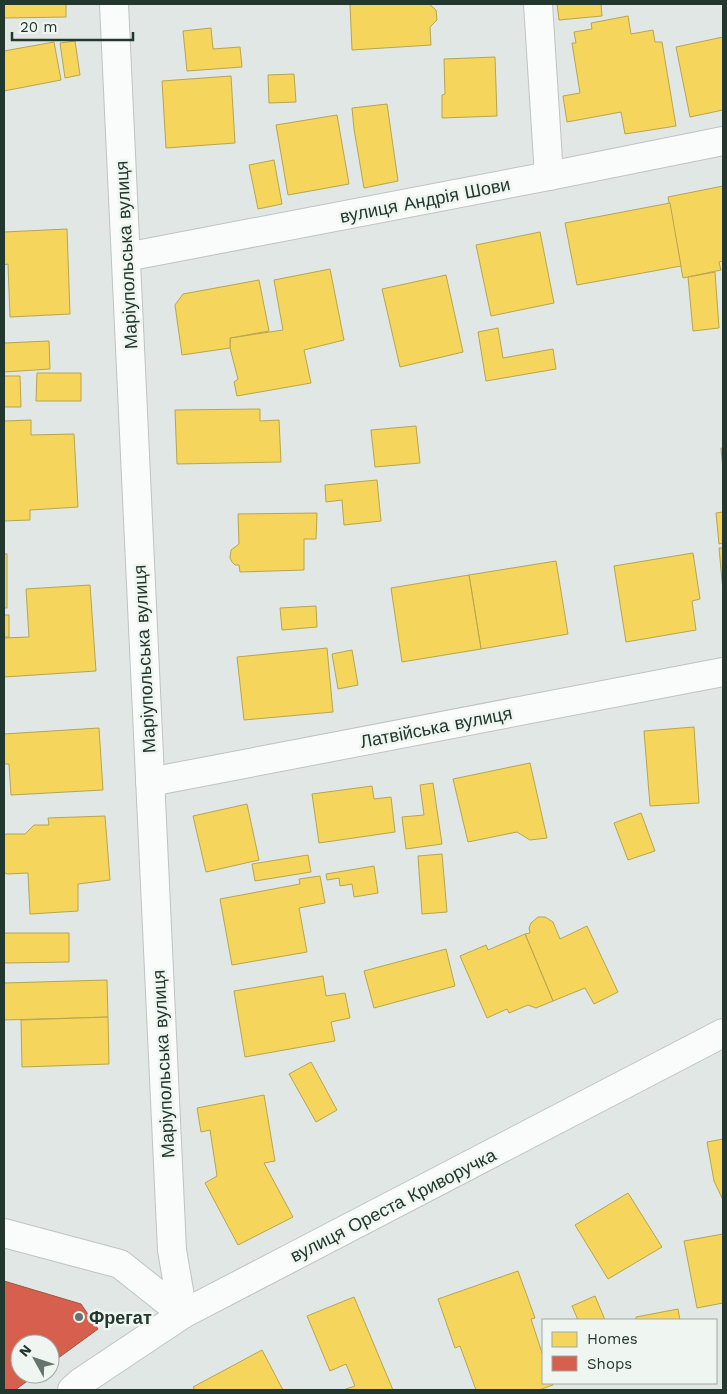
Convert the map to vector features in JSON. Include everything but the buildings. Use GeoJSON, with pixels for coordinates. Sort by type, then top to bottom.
{"type":"FeatureCollection","features":[{"type":"Feature","properties":{"kind":"street","name":"Маріупольська вулиця"},"geometry":{"type":"LineString","coordinates":[[114,4],[172,1250],[183,1314]]}},
{"type":"Feature","properties":{"kind":"street"},"geometry":{"type":"LineString","coordinates":[[538,4],[548,176]]}},
{"type":"Feature","properties":{"kind":"street","name":"вулиця Андрія Шови"},"geometry":{"type":"LineString","coordinates":[[126,257],[723,141]]}},
{"type":"Feature","properties":{"kind":"street","name":"Латвійська вулиця"},"geometry":{"type":"LineString","coordinates":[[150,782],[723,672]]}},
{"type":"Feature","properties":{"kind":"street","name":"вулиця Ореста Криворучка"},"geometry":{"type":"LineString","coordinates":[[72,1390],[81,1382],[183,1314],[723,1033]]}},
{"type":"Feature","properties":{"kind":"street"},"geometry":{"type":"LineString","coordinates":[[4,1234],[120,1264],[183,1314]]}},
{"type":"Feature","properties":{"kind":"place","name":"Фрегат"},"geometry":{"type":"Point","coordinates":[79,1317]}}]}
